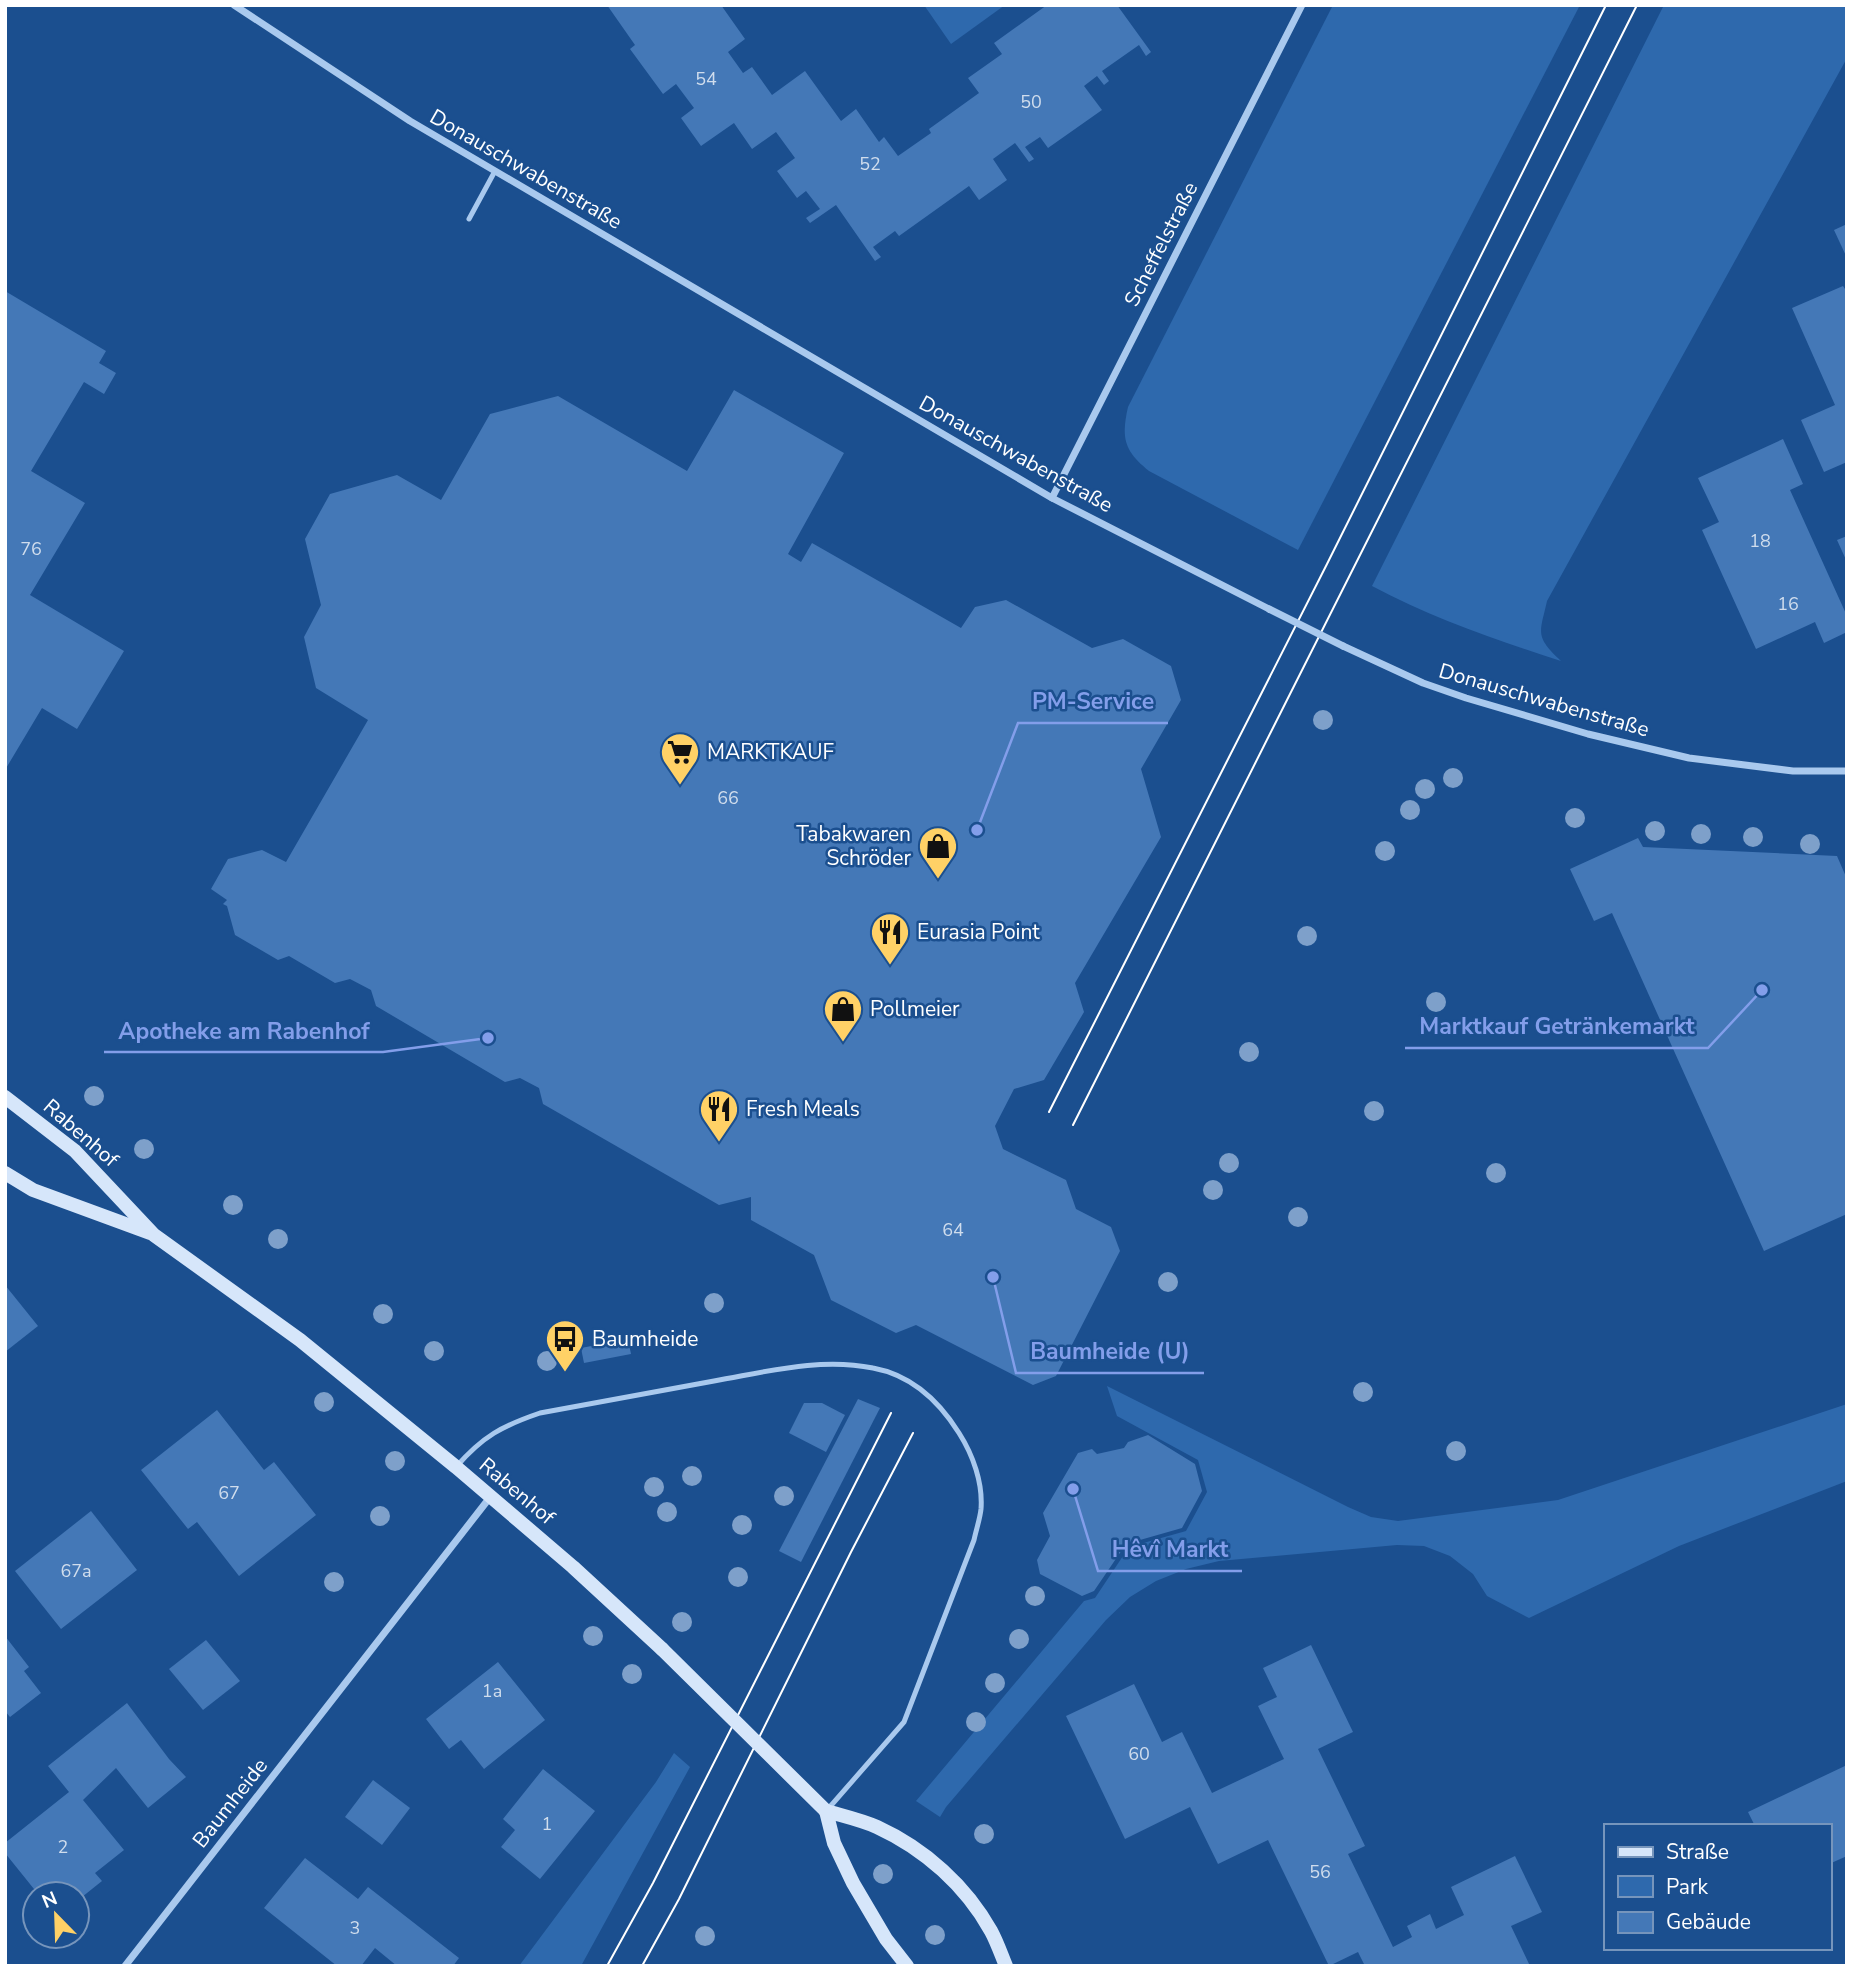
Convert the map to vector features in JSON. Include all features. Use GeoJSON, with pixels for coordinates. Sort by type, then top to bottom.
{"type":"FeatureCollection","features":[{"type":"Feature","properties":{"kind":"street","name":"Donauschwabenstraße"},"geometry":{"type":"LineString","coordinates":[[234,5],[410,121],[1052,498],[1343,646],[1423,683],[1588,734],[1689,758],[1793,771],[1847,771]]}},
{"type":"Feature","properties":{"kind":"street","name":"Scheffelstraße"},"geometry":{"type":"LineString","coordinates":[[1052,498],[1302,5]]}},
{"type":"Feature","properties":{"kind":"street","name":"Rabenhof"},"geometry":{"type":"LineString","coordinates":[[5,1097],[75,1151],[154,1235],[300,1340],[491,1496],[573,1567],[662,1649],[826,1811],[876,1827],[918,1849],[965,1892],[992,1932],[1006,1966]]}},
{"type":"Feature","properties":{"kind":"street","name":"Rabenhof"},"geometry":{"type":"LineString","coordinates":[[5,1173],[33,1190],[154,1235]]}},
{"type":"Feature","properties":{"kind":"street","name":"Baumheide"},"geometry":{"type":"LineString","coordinates":[[125,1966],[491,1496]]}},
{"type":"Feature","properties":{"kind":"street"},"geometry":{"type":"LineString","coordinates":[[826,1811],[834,1843],[853,1883],[886,1939],[907,1966]]}},
{"type":"Feature","properties":{"kind":"lane"},"geometry":{"type":"LineString","coordinates":[[469,219],[495,172]]}},
{"type":"Feature","properties":{"kind":"lane"},"geometry":{"type":"LineString","coordinates":[[456,1467],[484,1438],[511,1423],[540,1413],[781,1369],[844,1364],[875,1368],[905,1378],[933,1399],[970,1450],[979,1482],[981,1509],[974,1540],[904,1722],[826,1811]]}},
{"type":"Feature","properties":{"kind":"green space"},"geometry":{"type":"Polygon","coordinates":[[[924,5],[1005,5],[951,44],[924,5]]]}},
{"type":"Feature","properties":{"kind":"green space"},"geometry":{"type":"Polygon","coordinates":[[[1333,5],[1580,5],[1298,550],[1149,471],[1134,457],[1126,443],[1125,427],[1128,407],[1333,5]]]}},
{"type":"Feature","properties":{"kind":"green space"},"geometry":{"type":"Polygon","coordinates":[[[1664,5],[1847,5],[1847,58],[1547,601],[1541,634],[1546,646],[1561,661],[1465,628],[1372,586],[1664,5]]]}},
{"type":"Feature","properties":{"kind":"green space"},"geometry":{"type":"Polygon","coordinates":[[[1107,1386],[1348,1507],[1371,1517],[1398,1521],[1558,1500],[1847,1404],[1847,1481],[1679,1546],[1529,1618],[1487,1596],[1473,1574],[1450,1556],[1424,1546],[1397,1545],[1219,1561],[1186,1569],[1156,1581],[1130,1597],[1106,1620],[940,1817],[916,1801],[1084,1601],[1095,1598],[1129,1547],[1186,1531],[1207,1492],[1198,1460],[1117,1416],[1107,1386]]]}},
{"type":"Feature","properties":{"kind":"green space"},"geometry":{"type":"Polygon","coordinates":[[[674,1753],[690,1767],[581,1966],[519,1966],[656,1782],[674,1753]]]}},
{"type":"Feature","properties":{"kind":"building"},"geometry":{"type":"Polygon","coordinates":[[[607,5],[721,5],[745,39],[728,52],[743,73],[752,67],[772,95],[805,71],[841,121],[856,109],[879,142],[884,137],[898,156],[931,133],[929,129],[979,93],[968,78],[1002,54],[994,43],[1047,5],[1117,5],[1151,52],[1146,56],[1139,45],[1102,71],[1109,81],[1104,85],[1097,76],[1084,86],[1102,110],[1048,148],[1040,137],[1025,147],[1034,159],[1029,162],[1015,143],[993,159],[1007,180],[979,200],[969,186],[899,236],[895,231],[873,247],[881,257],[875,261],[836,205],[810,223],[806,218],[820,209],[806,191],[797,198],[777,171],[795,158],[776,132],[752,149],[734,123],[701,146],[681,118],[694,108],[676,84],[663,94],[630,49],[635,45],[607,5]]]}},
{"type":"Feature","properties":{"kind":"building"},"geometry":{"type":"Polygon","coordinates":[[[1847,224],[1847,258],[1834,230],[1847,224]]]}},
{"type":"Feature","properties":{"kind":"building"},"geometry":{"type":"Polygon","coordinates":[[[1843,286],[1847,292],[1847,462],[1824,472],[1801,420],[1835,405],[1792,308],[1843,286]]]}},
{"type":"Feature","properties":{"kind":"building"},"geometry":{"type":"Polygon","coordinates":[[[5,291],[106,351],[99,363],[116,373],[104,394],[84,382],[31,471],[85,503],[30,595],[124,651],[77,729],[42,708],[5,770],[5,291]]]}},
{"type":"Feature","properties":{"kind":"building"},"geometry":{"type":"Polygon","coordinates":[[[734,390],[844,453],[788,554],[801,562],[812,543],[961,628],[975,607],[1006,600],[1092,648],[1123,639],[1171,666],[1181,700],[1141,769],[1161,837],[1075,983],[1084,1012],[1044,1080],[1014,1089],[995,1126],[1003,1149],[1066,1180],[1076,1209],[1111,1227],[1120,1251],[1056,1376],[1033,1385],[916,1325],[896,1333],[831,1300],[814,1255],[751,1220],[751,1197],[719,1205],[543,1104],[539,1088],[520,1078],[505,1082],[376,1006],[371,990],[350,979],[335,983],[289,956],[278,960],[235,935],[227,906],[223,904],[227,900],[211,889],[228,859],[262,850],[286,862],[368,720],[316,688],[304,637],[321,605],[305,539],[330,494],[397,475],[441,500],[490,414],[558,396],[687,471],[734,390]]]}},
{"type":"Feature","properties":{"kind":"building"},"geometry":{"type":"Polygon","coordinates":[[[1783,439],[1803,484],[1790,490],[1847,616],[1847,632],[1824,643],[1815,622],[1756,649],[1702,530],[1719,522],[1698,478],[1783,439]]]}},
{"type":"Feature","properties":{"kind":"building"},"geometry":{"type":"Polygon","coordinates":[[[1847,536],[1847,562],[1837,540],[1847,536]]]}},
{"type":"Feature","properties":{"kind":"building"},"geometry":{"type":"Polygon","coordinates":[[[1638,838],[1643,847],[1837,856],[1847,879],[1847,1214],[1764,1251],[1612,913],[1594,921],[1570,869],[1638,838]]]}},
{"type":"Feature","properties":{"kind":"building"},"geometry":{"type":"Polygon","coordinates":[[[5,1285],[38,1326],[5,1352],[5,1285]]]}},
{"type":"Feature","properties":{"kind":"building"},"geometry":{"type":"Polygon","coordinates":[[[628,1339],[631,1354],[584,1363],[581,1348],[628,1339]]]}},
{"type":"Feature","properties":{"kind":"building"},"geometry":{"type":"Polygon","coordinates":[[[858,1399],[880,1408],[801,1562],[779,1551],[858,1399]]]}},
{"type":"Feature","properties":{"kind":"building"},"geometry":{"type":"Polygon","coordinates":[[[804,1403],[822,1403],[845,1415],[826,1452],[789,1433],[804,1403]]]}},
{"type":"Feature","properties":{"kind":"building"},"geometry":{"type":"Polygon","coordinates":[[[217,1410],[264,1470],[274,1462],[316,1515],[239,1576],[197,1522],[188,1529],[141,1470],[217,1410]]]}},
{"type":"Feature","properties":{"kind":"building"},"geometry":{"type":"Polygon","coordinates":[[[1148,1435],[1195,1464],[1202,1491],[1182,1528],[1126,1544],[1094,1591],[1082,1596],[1040,1574],[1037,1560],[1050,1536],[1043,1513],[1078,1453],[1092,1449],[1097,1454],[1124,1448],[1128,1442],[1148,1435]]]}},
{"type":"Feature","properties":{"kind":"building"},"geometry":{"type":"Polygon","coordinates":[[[91,1511],[137,1570],[61,1629],[15,1571],[91,1511]]]}},
{"type":"Feature","properties":{"kind":"building"},"geometry":{"type":"Polygon","coordinates":[[[5,1636],[29,1667],[24,1671],[41,1693],[10,1717],[5,1711],[5,1636]]]}},
{"type":"Feature","properties":{"kind":"building"},"geometry":{"type":"Polygon","coordinates":[[[206,1640],[240,1681],[203,1710],[169,1669],[206,1640]]]}},
{"type":"Feature","properties":{"kind":"building"},"geometry":{"type":"Polygon","coordinates":[[[1311,1645],[1353,1732],[1318,1749],[1365,1846],[1348,1854],[1393,1947],[1412,1937],[1407,1926],[1430,1914],[1436,1929],[1464,1915],[1451,1887],[1515,1856],[1542,1912],[1511,1926],[1530,1966],[1365,1966],[1358,1952],[1329,1966],[1268,1840],[1218,1864],[1190,1807],[1125,1839],[1066,1716],[1134,1684],[1162,1742],[1182,1732],[1212,1793],[1284,1759],[1258,1706],[1277,1697],[1263,1668],[1311,1645]]]}},
{"type":"Feature","properties":{"kind":"building"},"geometry":{"type":"Polygon","coordinates":[[[498,1662],[545,1720],[484,1769],[461,1740],[449,1749],[426,1719],[498,1662]]]}},
{"type":"Feature","properties":{"kind":"building"},"geometry":{"type":"Polygon","coordinates":[[[127,1703],[186,1777],[148,1808],[116,1768],[83,1800],[124,1850],[95,1873],[102,1881],[91,1890],[91,1880],[27,1880],[5,1853],[5,1843],[69,1792],[48,1766],[127,1703]]]}},
{"type":"Feature","properties":{"kind":"building"},"geometry":{"type":"Polygon","coordinates":[[[1847,1765],[1847,1856],[1831,1863],[1831,1824],[1754,1824],[1748,1812],[1847,1765]]]}},
{"type":"Feature","properties":{"kind":"building"},"geometry":{"type":"Polygon","coordinates":[[[543,1769],[595,1811],[540,1879],[501,1847],[515,1830],[503,1819],[543,1769]]]}},
{"type":"Feature","properties":{"kind":"building"},"geometry":{"type":"Polygon","coordinates":[[[373,1780],[410,1808],[382,1845],[345,1817],[373,1780]]]}},
{"type":"Feature","properties":{"kind":"building"},"geometry":{"type":"Polygon","coordinates":[[[305,1858],[358,1899],[368,1887],[459,1958],[453,1966],[397,1966],[375,1948],[361,1966],[337,1966],[264,1908],[305,1858]]]}},
{"type":"Feature","properties":{"kind":"tram line"},"geometry":{"type":"LineString","coordinates":[[1049,1112],[1606,5]]}},
{"type":"Feature","properties":{"kind":"tram line"},"geometry":{"type":"LineString","coordinates":[[1073,1125],[1637,5]]}},
{"type":"Feature","properties":{"kind":"tram line"},"geometry":{"type":"LineString","coordinates":[[607,1966],[653,1883],[891,1413]]}},
{"type":"Feature","properties":{"kind":"tram line"},"geometry":{"type":"LineString","coordinates":[[642,1966],[679,1899],[913,1433]]}},
{"type":"Feature","properties":{"kind":"place","name":"MARKTKAUF"},"geometry":{"type":"Point","coordinates":[680,786]}},
{"type":"Feature","properties":{"kind":"place","name":"PM-Service"},"geometry":{"type":"Point","coordinates":[977,830]}},
{"type":"Feature","properties":{"kind":"place","name":"Tabakwaren Schröder"},"geometry":{"type":"Point","coordinates":[938,880]}},
{"type":"Feature","properties":{"kind":"place","name":"Eurasia Point"},"geometry":{"type":"Point","coordinates":[890,966]}},
{"type":"Feature","properties":{"kind":"place","name":"Marktkauf Getränkemarkt"},"geometry":{"type":"Point","coordinates":[1762,990]}},
{"type":"Feature","properties":{"kind":"place","name":"Apotheke am Rabenhof"},"geometry":{"type":"Point","coordinates":[488,1038]}},
{"type":"Feature","properties":{"kind":"place","name":"Pollmeier"},"geometry":{"type":"Point","coordinates":[843,1043]}},
{"type":"Feature","properties":{"kind":"place","name":"Fresh Meals"},"geometry":{"type":"Point","coordinates":[719,1143]}},
{"type":"Feature","properties":{"kind":"place","name":"Baumheide (U)"},"geometry":{"type":"Point","coordinates":[993,1277]}},
{"type":"Feature","properties":{"kind":"place","name":"Baumheide"},"geometry":{"type":"Point","coordinates":[565,1373]}},
{"type":"Feature","properties":{"kind":"place","name":"Hêvî Markt"},"geometry":{"type":"Point","coordinates":[1073,1489]}}]}
